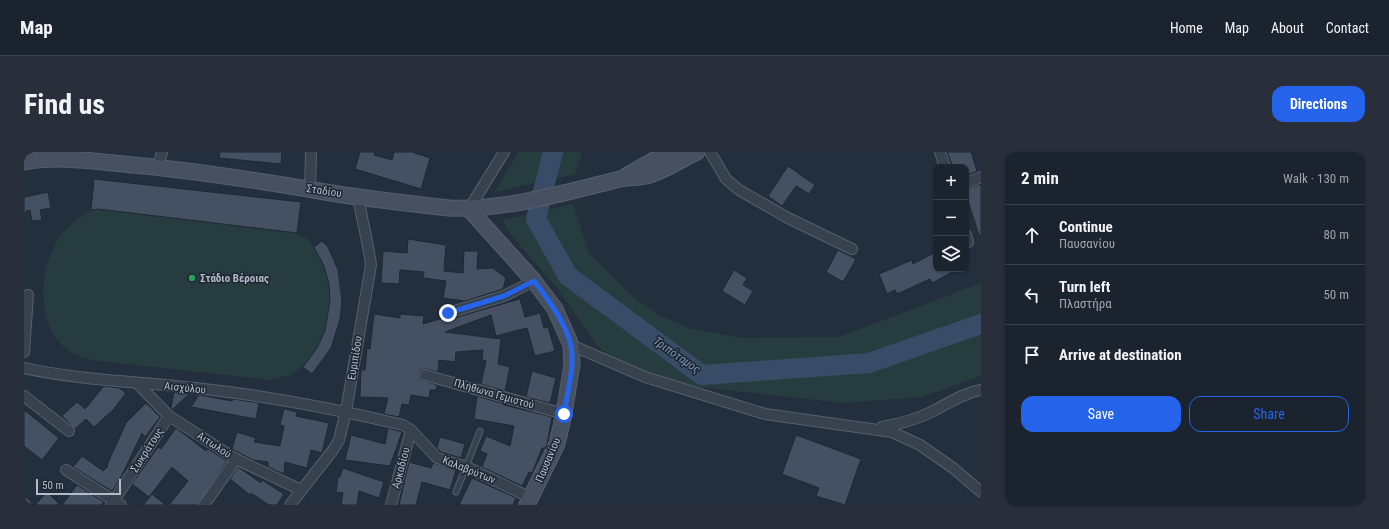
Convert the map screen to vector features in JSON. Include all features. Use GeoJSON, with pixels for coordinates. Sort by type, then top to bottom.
{"type":"FeatureCollection","features":[{"type":"Feature","properties":{"kind":"main road","name":"Σταδίου"},"geometry":{"type":"LineString","coordinates":[[622,179],[668,152]]}},
{"type":"Feature","properties":{"kind":"main road","name":"Σταδίου"},"geometry":{"type":"LineString","coordinates":[[24,162],[76,156],[358,196],[449,208],[469,209],[502,205],[582,189],[622,179],[650,175],[697,152]]}},
{"type":"Feature","properties":{"kind":"main road","name":"Παυσανίου"},"geometry":{"type":"LineString","coordinates":[[469,209],[534,281],[555,309],[571,345],[572,364],[564,414],[557,444],[529,501]]}},
{"type":"Feature","properties":{"kind":"street"},"geometry":{"type":"LineString","coordinates":[[158,167],[162,152]]}},
{"type":"Feature","properties":{"kind":"street"},"geometry":{"type":"LineString","coordinates":[[310,188],[311,152]]}},
{"type":"Feature","properties":{"kind":"street"},"geometry":{"type":"LineString","coordinates":[[469,209],[504,152]]}},
{"type":"Feature","properties":{"kind":"street"},"geometry":{"type":"LineString","coordinates":[[710,152],[726,179],[739,190],[788,218],[852,248]]}},
{"type":"Feature","properties":{"kind":"street"},"geometry":{"type":"LineString","coordinates":[[940,152],[944,164]]}},
{"type":"Feature","properties":{"kind":"street"},"geometry":{"type":"LineString","coordinates":[[969,182],[981,177]]}},
{"type":"Feature","properties":{"kind":"street","name":"Ευριπίδου"},"geometry":{"type":"LineString","coordinates":[[290,505],[334,450],[339,440],[346,411],[371,265],[369,246],[362,224],[358,196]]}},
{"type":"Feature","properties":{"kind":"street"},"geometry":{"type":"LineString","coordinates":[[448,313],[504,296],[534,281]]}},
{"type":"Feature","properties":{"kind":"street"},"geometry":{"type":"LineString","coordinates":[[24,352],[28,295]]}},
{"type":"Feature","properties":{"kind":"street"},"geometry":{"type":"LineString","coordinates":[[571,345],[645,377],[765,414],[878,428],[892,432],[920,445],[953,468],[981,492]]}},
{"type":"Feature","properties":{"kind":"street","name":"Αισχύλου"},"geometry":{"type":"LineString","coordinates":[[24,368],[138,384],[175,386],[309,404],[346,411]]}},
{"type":"Feature","properties":{"kind":"street","name":"Πλήθωνα Γεμιστού"},"geometry":{"type":"LineString","coordinates":[[425,375],[564,414]]}},
{"type":"Feature","properties":{"kind":"street","name":"Αιτωλού"},"geometry":{"type":"LineString","coordinates":[[138,384],[169,416],[236,459],[301,490]]}},
{"type":"Feature","properties":{"kind":"street"},"geometry":{"type":"LineString","coordinates":[[878,428],[906,422],[935,410],[968,392],[981,390]]}},
{"type":"Feature","properties":{"kind":"street"},"geometry":{"type":"LineString","coordinates":[[24,396],[69,431]]}},
{"type":"Feature","properties":{"kind":"street","name":"Καλαβρύτων"},"geometry":{"type":"LineString","coordinates":[[346,411],[403,425],[411,430],[437,458],[467,467],[529,501]]}},
{"type":"Feature","properties":{"kind":"street","name":"Σωκράτους"},"geometry":{"type":"LineString","coordinates":[[115,504],[169,416]]}},
{"type":"Feature","properties":{"kind":"street","name":"Αρκαδίου"},"geometry":{"type":"LineString","coordinates":[[391,505],[411,430]]}},
{"type":"Feature","properties":{"kind":"street"},"geometry":{"type":"LineString","coordinates":[[204,505],[236,459]]}},
{"type":"Feature","properties":{"kind":"street"},"geometry":{"type":"LineString","coordinates":[[66,470],[115,504]]}},
{"type":"Feature","properties":{"kind":"lane"},"geometry":{"type":"LineString","coordinates":[[456,492],[480,431]]}},
{"type":"Feature","properties":{"kind":"green space"},"geometry":{"type":"Polygon","coordinates":[[[519,152],[582,152],[575,174],[494,192],[519,152]]]}},
{"type":"Feature","properties":{"kind":"green space","name":"Στάδιο Βέροιας"},"geometry":{"type":"Polygon","coordinates":[[[94,179],[301,202],[297,234],[307,239],[314,247],[322,241],[333,256],[339,273],[342,291],[338,327],[323,360],[312,374],[302,367],[290,375],[271,380],[99,361],[78,356],[65,348],[52,331],[46,316],[44,284],[46,268],[59,238],[69,226],[91,210],[94,179]]]}},
{"type":"Feature","properties":{"kind":"green space"},"geometry":{"type":"Polygon","coordinates":[[[573,204],[589,253],[629,294],[659,315],[688,328],[743,338],[839,337],[981,283],[981,376],[922,397],[844,403],[681,385],[640,375],[598,347],[557,288],[511,235],[502,220],[573,204]]]}},
{"type":"Feature","properties":{"kind":"building"},"geometry":{"type":"Polygon","coordinates":[[[220,152],[282,152],[281,164],[219,158],[220,152]]]}},
{"type":"Feature","properties":{"kind":"building"},"geometry":{"type":"Polygon","coordinates":[[[360,152],[375,152],[374,155],[392,160],[394,152],[412,152],[430,158],[421,189],[355,169],[360,152]]]}},
{"type":"Feature","properties":{"kind":"building"},"geometry":{"type":"Polygon","coordinates":[[[947,152],[971,152],[977,171],[969,175],[969,164],[952,164],[947,152]]]}},
{"type":"Feature","properties":{"kind":"building"},"geometry":{"type":"Polygon","coordinates":[[[788,166],[815,185],[809,194],[796,186],[782,206],[768,196],[788,166]]]}},
{"type":"Feature","properties":{"kind":"building"},"geometry":{"type":"Polygon","coordinates":[[[94,179],[301,202],[297,233],[98,209],[91,210],[94,179]]]}},
{"type":"Feature","properties":{"kind":"building"},"geometry":{"type":"Polygon","coordinates":[[[981,184],[981,235],[979,235],[969,204],[969,188],[981,184]]]}},
{"type":"Feature","properties":{"kind":"building"},"geometry":{"type":"Polygon","coordinates":[[[48,192],[51,208],[40,210],[42,220],[32,221],[30,210],[24,212],[24,197],[48,192]]]}},
{"type":"Feature","properties":{"kind":"building"},"geometry":{"type":"Polygon","coordinates":[[[408,239],[446,245],[444,271],[463,273],[464,251],[478,251],[477,269],[493,268],[506,278],[503,289],[465,301],[443,298],[446,281],[423,278],[424,272],[400,270],[399,284],[381,283],[383,251],[407,253],[408,239]]]}},
{"type":"Feature","properties":{"kind":"building"},"geometry":{"type":"Polygon","coordinates":[[[322,241],[328,247],[338,270],[342,301],[340,319],[331,348],[312,374],[303,367],[317,348],[325,331],[330,300],[329,284],[324,266],[314,247],[322,241]]]}},
{"type":"Feature","properties":{"kind":"building"},"geometry":{"type":"Polygon","coordinates":[[[838,250],[856,259],[843,282],[826,272],[838,250]]]}},
{"type":"Feature","properties":{"kind":"building"},"geometry":{"type":"Polygon","coordinates":[[[933,254],[933,272],[952,272],[932,283],[930,279],[897,294],[895,290],[887,294],[879,274],[912,260],[913,264],[933,254]]]}},
{"type":"Feature","properties":{"kind":"building"},"geometry":{"type":"Polygon","coordinates":[[[734,270],[747,278],[743,285],[753,291],[745,305],[722,291],[734,270]]]}},
{"type":"Feature","properties":{"kind":"building"},"geometry":{"type":"Polygon","coordinates":[[[520,299],[525,317],[540,313],[544,328],[548,327],[555,351],[535,356],[527,328],[496,336],[491,315],[445,332],[501,339],[498,364],[510,367],[505,391],[481,384],[486,361],[482,360],[483,350],[456,352],[455,362],[439,360],[438,372],[426,369],[421,370],[419,374],[420,379],[437,385],[436,390],[430,390],[429,398],[411,395],[409,405],[402,404],[399,417],[384,414],[388,398],[360,397],[361,370],[365,370],[367,348],[370,349],[374,314],[400,318],[400,314],[424,316],[423,324],[443,318],[450,319],[520,299]]]}},
{"type":"Feature","properties":{"kind":"building"},"geometry":{"type":"Polygon","coordinates":[[[532,371],[556,378],[550,403],[526,397],[532,371]]]}},
{"type":"Feature","properties":{"kind":"building"},"geometry":{"type":"Polygon","coordinates":[[[104,386],[119,388],[126,393],[113,410],[94,427],[86,419],[75,429],[62,416],[77,402],[85,409],[104,386]]]}},
{"type":"Feature","properties":{"kind":"building"},"geometry":{"type":"Polygon","coordinates":[[[174,392],[189,394],[172,410],[171,408],[174,392]]]}},
{"type":"Feature","properties":{"kind":"building"},"geometry":{"type":"Polygon","coordinates":[[[199,395],[232,401],[233,399],[259,403],[256,419],[191,407],[199,395]]]}},
{"type":"Feature","properties":{"kind":"building"},"geometry":{"type":"Polygon","coordinates":[[[477,396],[504,405],[552,417],[547,444],[545,448],[542,448],[532,473],[529,472],[522,486],[482,467],[487,454],[480,451],[486,436],[510,446],[514,426],[474,419],[477,396]]]}},
{"type":"Feature","properties":{"kind":"building"},"geometry":{"type":"Polygon","coordinates":[[[146,403],[160,417],[145,437],[142,433],[120,479],[112,491],[73,467],[82,456],[103,471],[108,466],[107,465],[126,423],[146,403]]]}},
{"type":"Feature","properties":{"kind":"building"},"geometry":{"type":"Polygon","coordinates":[[[284,409],[297,412],[296,416],[329,423],[322,453],[311,450],[307,468],[285,462],[284,474],[268,467],[268,462],[253,460],[232,449],[237,432],[256,438],[254,442],[280,446],[284,426],[280,425],[284,409]]]}},
{"type":"Feature","properties":{"kind":"building"},"geometry":{"type":"Polygon","coordinates":[[[24,410],[59,438],[42,460],[24,446],[24,410]]]}},
{"type":"Feature","properties":{"kind":"building"},"geometry":{"type":"Polygon","coordinates":[[[176,428],[206,451],[208,449],[227,461],[198,505],[169,505],[188,481],[172,467],[149,497],[132,484],[158,447],[161,449],[176,428]]]}},
{"type":"Feature","properties":{"kind":"building"},"geometry":{"type":"Polygon","coordinates":[[[388,428],[402,432],[390,466],[345,460],[351,435],[385,444],[388,428]]]}},
{"type":"Feature","properties":{"kind":"building"},"geometry":{"type":"Polygon","coordinates":[[[796,435],[861,459],[845,505],[816,496],[819,488],[782,474],[796,435]]]}},
{"type":"Feature","properties":{"kind":"building"},"geometry":{"type":"Polygon","coordinates":[[[440,437],[465,444],[461,458],[441,452],[437,448],[440,437]]]}},
{"type":"Feature","properties":{"kind":"building"},"geometry":{"type":"Polygon","coordinates":[[[409,462],[431,468],[433,463],[456,470],[450,490],[422,482],[416,505],[399,505],[409,462]]]}},
{"type":"Feature","properties":{"kind":"building"},"geometry":{"type":"Polygon","coordinates":[[[238,467],[261,483],[262,480],[284,494],[277,505],[269,505],[251,493],[250,495],[230,479],[238,467]]]}},
{"type":"Feature","properties":{"kind":"building"},"geometry":{"type":"Polygon","coordinates":[[[343,468],[384,482],[379,498],[359,491],[357,505],[341,505],[343,493],[336,492],[338,477],[340,477],[343,468]]]}},
{"type":"Feature","properties":{"kind":"building"},"geometry":{"type":"Polygon","coordinates":[[[472,478],[516,498],[513,505],[459,505],[472,478]]]}},
{"type":"Feature","properties":{"kind":"building"},"geometry":{"type":"Polygon","coordinates":[[[77,485],[104,502],[101,505],[62,505],[77,485]]]}},
{"type":"Feature","properties":{"kind":"building"},"geometry":{"type":"Polygon","coordinates":[[[47,492],[60,505],[35,505],[47,492]]]}},
{"type":"Feature","properties":{"kind":"building"},"geometry":{"type":"Polygon","coordinates":[[[152,494],[166,505],[143,505],[152,494]]]}},
{"type":"Feature","properties":{"kind":"waterway","name":"Τριπόταμος"},"geometry":{"type":"LineString","coordinates":[[553,152],[536,219],[568,276],[702,375],[869,363],[981,324]]}},
{"type":"Feature","properties":{"kind":"place","name":"Στάδιο Βέροιας"},"geometry":{"type":"Point","coordinates":[192,278]}},
{"type":"Feature","properties":{"kind":"route"},"geometry":{"type":"LineString","coordinates":[[448,313],[504,296],[534,281],[555,309],[571,345],[572,364],[564,414]]}}]}
